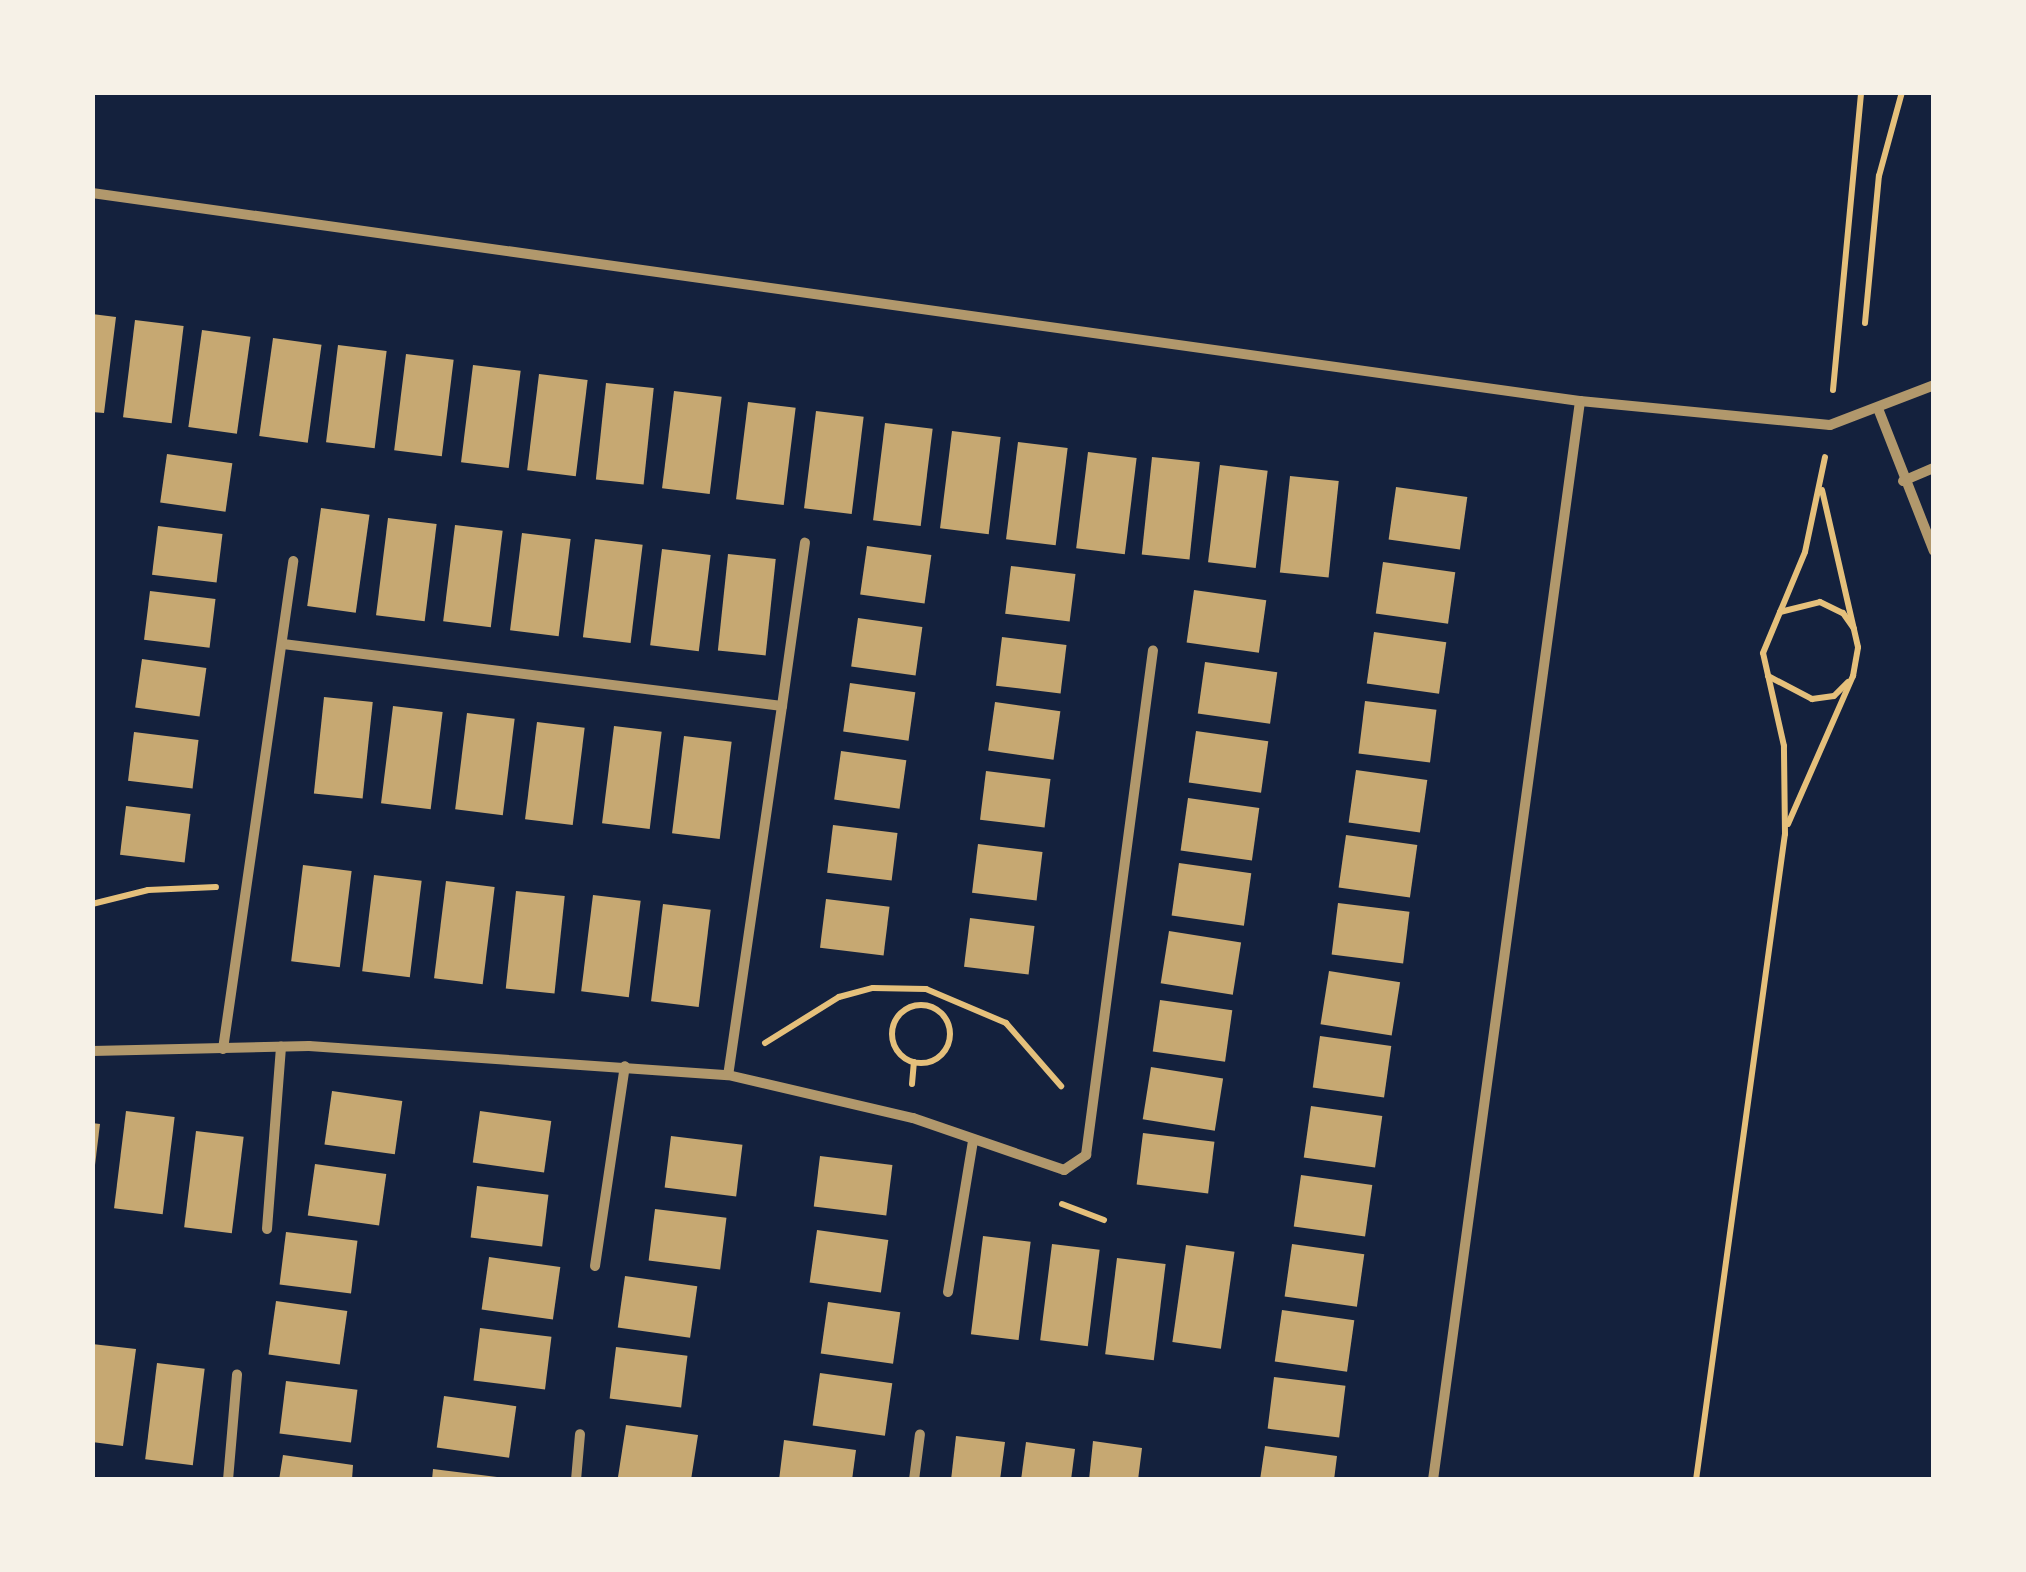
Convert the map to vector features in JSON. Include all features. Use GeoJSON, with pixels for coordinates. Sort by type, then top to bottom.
{"type":"FeatureCollection","features":[{"type":"Feature","properties":{"kind":"street"},"geometry":{"type":"LineString","coordinates":[[92,193],[1580,401],[1830,424],[1878,411],[1934,384]]}},
{"type":"Feature","properties":{"kind":"street"},"geometry":{"type":"LineString","coordinates":[[1432,1480],[1580,401]]}},
{"type":"Feature","properties":{"kind":"street"},"geometry":{"type":"LineString","coordinates":[[1878,411],[1934,551]]}},
{"type":"Feature","properties":{"kind":"street"},"geometry":{"type":"LineString","coordinates":[[1904,481],[1934,468]]}},
{"type":"Feature","properties":{"kind":"street"},"geometry":{"type":"LineString","coordinates":[[728,1074],[805,544]]}},
{"type":"Feature","properties":{"kind":"street"},"geometry":{"type":"LineString","coordinates":[[224,1049],[293,562]]}},
{"type":"Feature","properties":{"kind":"street"},"geometry":{"type":"LineString","coordinates":[[283,644],[782,706]]}},
{"type":"Feature","properties":{"kind":"street"},"geometry":{"type":"LineString","coordinates":[[92,1050],[281,1047],[728,1074],[913,1118],[972,1142],[1064,1170],[1086,1155],[1153,650]]}},
{"type":"Feature","properties":{"kind":"street"},"geometry":{"type":"LineString","coordinates":[[267,1229],[281,1047]]}},
{"type":"Feature","properties":{"kind":"street"},"geometry":{"type":"LineString","coordinates":[[594,1266],[625,1066]]}},
{"type":"Feature","properties":{"kind":"street"},"geometry":{"type":"LineString","coordinates":[[948,1292],[972,1142]]}},
{"type":"Feature","properties":{"kind":"street"},"geometry":{"type":"LineString","coordinates":[[228,1480],[237,1374]]}},
{"type":"Feature","properties":{"kind":"street"},"geometry":{"type":"LineString","coordinates":[[576,1480],[580,1434]]}},
{"type":"Feature","properties":{"kind":"street"},"geometry":{"type":"LineString","coordinates":[[914,1480],[920,1434]]}},
{"type":"Feature","properties":{"kind":"path"},"geometry":{"type":"LineString","coordinates":[[1830,424],[1861,92]]}},
{"type":"Feature","properties":{"kind":"path"},"geometry":{"type":"LineString","coordinates":[[1865,323],[1880,176],[1902,92]]}},
{"type":"Feature","properties":{"kind":"path"},"geometry":{"type":"LineString","coordinates":[[1696,1480],[1785,834],[1784,746],[1764,671],[1766,637],[1805,552],[1821,479],[1857,635],[1853,676],[1785,834]]}},
{"type":"Feature","properties":{"kind":"path"},"geometry":{"type":"LineString","coordinates":[[1776,615],[1795,604],[1833,606],[1857,635]]}},
{"type":"Feature","properties":{"kind":"path"},"geometry":{"type":"LineString","coordinates":[[1764,671],[1780,686],[1812,699],[1834,696],[1853,676]]}},
{"type":"Feature","properties":{"kind":"path"},"geometry":{"type":"LineString","coordinates":[[92,904],[148,890],[232,887]]}},
{"type":"Feature","properties":{"kind":"path"},"geometry":{"type":"LineString","coordinates":[[734,1037],[765,1043],[807,1011],[856,992],[926,989],[992,1014],[1032,1047],[1064,1088],[1096,1095]]}},
{"type":"Feature","properties":{"kind":"path"},"geometry":{"type":"LineString","coordinates":[[924,1005],[926,989]]}},
{"type":"Feature","properties":{"kind":"path"},"geometry":{"type":"LineString","coordinates":[[924,1005],[945,1018],[949,1044],[939,1058],[914,1062],[899,1054],[892,1029],[900,1014],[924,1005]]}},
{"type":"Feature","properties":{"kind":"path"},"geometry":{"type":"LineString","coordinates":[[912,1084],[914,1062]]}},
{"type":"Feature","properties":{"kind":"building"},"geometry":{"type":"Polygon","coordinates":[[[92,314],[116,317],[104,413],[92,412],[92,314]]]}},
{"type":"Feature","properties":{"kind":"building"},"geometry":{"type":"Polygon","coordinates":[[[135,320],[184,326],[172,423],[123,417],[135,320]]]}},
{"type":"Feature","properties":{"kind":"building"},"geometry":{"type":"Polygon","coordinates":[[[202,330],[251,337],[237,434],[188,427],[202,330]]]}},
{"type":"Feature","properties":{"kind":"building"},"geometry":{"type":"Polygon","coordinates":[[[273,338],[322,345],[308,443],[259,436],[273,338]]]}},
{"type":"Feature","properties":{"kind":"building"},"geometry":{"type":"Polygon","coordinates":[[[338,345],[387,351],[375,448],[326,442],[338,345]]]}},
{"type":"Feature","properties":{"kind":"building"},"geometry":{"type":"Polygon","coordinates":[[[406,354],[454,360],[442,456],[394,450],[406,354]]]}},
{"type":"Feature","properties":{"kind":"building"},"geometry":{"type":"Polygon","coordinates":[[[473,365],[521,371],[509,468],[461,462],[473,365]]]}},
{"type":"Feature","properties":{"kind":"building"},"geometry":{"type":"Polygon","coordinates":[[[539,374],[588,380],[576,476],[527,470],[539,374]]]}},
{"type":"Feature","properties":{"kind":"building"},"geometry":{"type":"Polygon","coordinates":[[[606,383],[654,388],[644,484],[596,479],[606,383]]]}},
{"type":"Feature","properties":{"kind":"building"},"geometry":{"type":"Polygon","coordinates":[[[674,391],[722,397],[710,494],[662,488],[674,391]]]}},
{"type":"Feature","properties":{"kind":"building"},"geometry":{"type":"Polygon","coordinates":[[[748,402],[796,408],[784,505],[736,499],[748,402]]]}},
{"type":"Feature","properties":{"kind":"building"},"geometry":{"type":"Polygon","coordinates":[[[816,411],[864,417],[852,514],[804,508],[816,411]]]}},
{"type":"Feature","properties":{"kind":"building"},"geometry":{"type":"Polygon","coordinates":[[[885,423],[933,429],[921,526],[873,520],[885,423]]]}},
{"type":"Feature","properties":{"kind":"building"},"geometry":{"type":"Polygon","coordinates":[[[952,431],[1001,437],[989,534],[940,528],[952,431]]]}},
{"type":"Feature","properties":{"kind":"building"},"geometry":{"type":"Polygon","coordinates":[[[1018,442],[1068,448],[1056,545],[1006,539],[1018,442]]]}},
{"type":"Feature","properties":{"kind":"building"},"geometry":{"type":"Polygon","coordinates":[[[1088,452],[1137,458],[1125,554],[1076,548],[1088,452]]]}},
{"type":"Feature","properties":{"kind":"building"},"geometry":{"type":"Polygon","coordinates":[[[167,454],[232,463],[226,512],[160,503],[167,454]]]}},
{"type":"Feature","properties":{"kind":"building"},"geometry":{"type":"Polygon","coordinates":[[[1152,457],[1200,462],[1189,559],[1142,554],[1152,457]]]}},
{"type":"Feature","properties":{"kind":"building"},"geometry":{"type":"Polygon","coordinates":[[[1220,465],[1268,471],[1256,568],[1208,562],[1220,465]]]}},
{"type":"Feature","properties":{"kind":"building"},"geometry":{"type":"Polygon","coordinates":[[[1290,476],[1339,481],[1329,578],[1280,572],[1290,476]]]}},
{"type":"Feature","properties":{"kind":"building"},"geometry":{"type":"Polygon","coordinates":[[[1396,487],[1467,497],[1460,550],[1389,539],[1396,487]]]}},
{"type":"Feature","properties":{"kind":"building"},"geometry":{"type":"Polygon","coordinates":[[[321,508],[370,515],[356,613],[307,606],[321,508]]]}},
{"type":"Feature","properties":{"kind":"building"},"geometry":{"type":"Polygon","coordinates":[[[388,518],[437,524],[425,621],[376,615],[388,518]]]}},
{"type":"Feature","properties":{"kind":"building"},"geometry":{"type":"Polygon","coordinates":[[[455,525],[503,531],[491,627],[443,621],[455,525]]]}},
{"type":"Feature","properties":{"kind":"building"},"geometry":{"type":"Polygon","coordinates":[[[158,526],[223,534],[217,583],[152,575],[158,526]]]}},
{"type":"Feature","properties":{"kind":"building"},"geometry":{"type":"Polygon","coordinates":[[[522,533],[571,539],[559,636],[510,630],[522,533]]]}},
{"type":"Feature","properties":{"kind":"building"},"geometry":{"type":"Polygon","coordinates":[[[595,539],[643,545],[631,643],[583,637],[595,539]]]}},
{"type":"Feature","properties":{"kind":"building"},"geometry":{"type":"Polygon","coordinates":[[[867,546],[931,555],[925,604],[860,595],[867,546]]]}},
{"type":"Feature","properties":{"kind":"building"},"geometry":{"type":"Polygon","coordinates":[[[662,549],[711,555],[699,651],[650,645],[662,549]]]}},
{"type":"Feature","properties":{"kind":"building"},"geometry":{"type":"Polygon","coordinates":[[[728,554],[776,559],[766,655],[718,650],[728,554]]]}},
{"type":"Feature","properties":{"kind":"building"},"geometry":{"type":"Polygon","coordinates":[[[1383,562],[1455,572],[1448,624],[1376,613],[1383,562]]]}},
{"type":"Feature","properties":{"kind":"building"},"geometry":{"type":"Polygon","coordinates":[[[1011,566],[1076,574],[1070,622],[1005,614],[1011,566]]]}},
{"type":"Feature","properties":{"kind":"building"},"geometry":{"type":"Polygon","coordinates":[[[1194,590],[1266,600],[1259,653],[1187,642],[1194,590]]]}},
{"type":"Feature","properties":{"kind":"building"},"geometry":{"type":"Polygon","coordinates":[[[150,591],[216,599],[210,648],[144,640],[150,591]]]}},
{"type":"Feature","properties":{"kind":"building"},"geometry":{"type":"Polygon","coordinates":[[[858,618],[922,627],[916,676],[851,667],[858,618]]]}},
{"type":"Feature","properties":{"kind":"building"},"geometry":{"type":"Polygon","coordinates":[[[1374,632],[1446,642],[1439,694],[1367,683],[1374,632]]]}},
{"type":"Feature","properties":{"kind":"building"},"geometry":{"type":"Polygon","coordinates":[[[1002,637],[1067,645],[1061,694],[996,686],[1002,637]]]}},
{"type":"Feature","properties":{"kind":"building"},"geometry":{"type":"Polygon","coordinates":[[[142,659],[206,668],[200,717],[135,708],[142,659]]]}},
{"type":"Feature","properties":{"kind":"building"},"geometry":{"type":"Polygon","coordinates":[[[1205,662],[1277,672],[1270,724],[1198,713],[1205,662]]]}},
{"type":"Feature","properties":{"kind":"building"},"geometry":{"type":"Polygon","coordinates":[[[850,683],[915,692],[909,741],[843,732],[850,683]]]}},
{"type":"Feature","properties":{"kind":"building"},"geometry":{"type":"Polygon","coordinates":[[[324,697],[373,702],[363,799],[314,793],[324,697]]]}},
{"type":"Feature","properties":{"kind":"building"},"geometry":{"type":"Polygon","coordinates":[[[1365,701],[1436,710],[1430,762],[1359,754],[1365,701]]]}},
{"type":"Feature","properties":{"kind":"building"},"geometry":{"type":"Polygon","coordinates":[[[995,702],[1060,711],[1054,760],[988,751],[995,702]]]}},
{"type":"Feature","properties":{"kind":"building"},"geometry":{"type":"Polygon","coordinates":[[[393,706],[443,712],[431,809],[381,803],[393,706]]]}},
{"type":"Feature","properties":{"kind":"building"},"geometry":{"type":"Polygon","coordinates":[[[467,713],[515,719],[503,815],[455,809],[467,713]]]}},
{"type":"Feature","properties":{"kind":"building"},"geometry":{"type":"Polygon","coordinates":[[[537,722],[585,728],[573,825],[525,819],[537,722]]]}},
{"type":"Feature","properties":{"kind":"building"},"geometry":{"type":"Polygon","coordinates":[[[614,726],[662,732],[650,829],[602,823],[614,726]]]}},
{"type":"Feature","properties":{"kind":"building"},"geometry":{"type":"Polygon","coordinates":[[[1196,731],[1268,741],[1261,793],[1189,782],[1196,731]]]}},
{"type":"Feature","properties":{"kind":"building"},"geometry":{"type":"Polygon","coordinates":[[[134,732],[199,740],[193,789],[128,781],[134,732]]]}},
{"type":"Feature","properties":{"kind":"building"},"geometry":{"type":"Polygon","coordinates":[[[684,736],[732,742],[720,839],[672,833],[684,736]]]}},
{"type":"Feature","properties":{"kind":"building"},"geometry":{"type":"Polygon","coordinates":[[[841,751],[906,760],[900,809],[834,800],[841,751]]]}},
{"type":"Feature","properties":{"kind":"building"},"geometry":{"type":"Polygon","coordinates":[[[1356,770],[1427,780],[1420,833],[1349,822],[1356,770]]]}},
{"type":"Feature","properties":{"kind":"building"},"geometry":{"type":"Polygon","coordinates":[[[986,771],[1051,779],[1045,828],[980,820],[986,771]]]}},
{"type":"Feature","properties":{"kind":"building"},"geometry":{"type":"Polygon","coordinates":[[[1188,798],[1259,808],[1252,861],[1181,850],[1188,798]]]}},
{"type":"Feature","properties":{"kind":"building"},"geometry":{"type":"Polygon","coordinates":[[[126,806],[191,814],[185,863],[120,855],[126,806]]]}},
{"type":"Feature","properties":{"kind":"building"},"geometry":{"type":"Polygon","coordinates":[[[833,825],[898,833],[892,881],[827,873],[833,825]]]}},
{"type":"Feature","properties":{"kind":"building"},"geometry":{"type":"Polygon","coordinates":[[[1346,835],[1417,845],[1410,898],[1339,887],[1346,835]]]}},
{"type":"Feature","properties":{"kind":"building"},"geometry":{"type":"Polygon","coordinates":[[[978,844],[1043,852],[1037,901],[972,893],[978,844]]]}},
{"type":"Feature","properties":{"kind":"building"},"geometry":{"type":"Polygon","coordinates":[[[1179,863],[1251,873],[1244,926],[1172,915],[1179,863]]]}},
{"type":"Feature","properties":{"kind":"building"},"geometry":{"type":"Polygon","coordinates":[[[303,865],[352,871],[340,967],[291,961],[303,865]]]}},
{"type":"Feature","properties":{"kind":"building"},"geometry":{"type":"Polygon","coordinates":[[[374,875],[422,881],[410,977],[362,971],[374,875]]]}},
{"type":"Feature","properties":{"kind":"building"},"geometry":{"type":"Polygon","coordinates":[[[446,881],[495,887],[483,984],[434,978],[446,881]]]}},
{"type":"Feature","properties":{"kind":"building"},"geometry":{"type":"Polygon","coordinates":[[[516,891],[565,896],[554,994],[506,988],[516,891]]]}},
{"type":"Feature","properties":{"kind":"building"},"geometry":{"type":"Polygon","coordinates":[[[593,895],[641,901],[629,997],[581,991],[593,895]]]}},
{"type":"Feature","properties":{"kind":"building"},"geometry":{"type":"Polygon","coordinates":[[[826,899],[890,907],[884,955],[820,948],[826,899]]]}},
{"type":"Feature","properties":{"kind":"building"},"geometry":{"type":"Polygon","coordinates":[[[1338,903],[1409,912],[1403,963],[1332,955],[1338,903]]]}},
{"type":"Feature","properties":{"kind":"building"},"geometry":{"type":"Polygon","coordinates":[[[663,904],[711,910],[699,1007],[651,1001],[663,904]]]}},
{"type":"Feature","properties":{"kind":"building"},"geometry":{"type":"Polygon","coordinates":[[[970,918],[1035,926],[1029,975],[964,967],[970,918]]]}},
{"type":"Feature","properties":{"kind":"building"},"geometry":{"type":"Polygon","coordinates":[[[1169,931],[1241,942],[1233,995],[1161,983],[1169,931]]]}},
{"type":"Feature","properties":{"kind":"building"},"geometry":{"type":"Polygon","coordinates":[[[1329,971],[1400,982],[1392,1036],[1321,1024],[1329,971]]]}},
{"type":"Feature","properties":{"kind":"building"},"geometry":{"type":"Polygon","coordinates":[[[1160,1000],[1232,1010],[1225,1062],[1153,1051],[1160,1000]]]}},
{"type":"Feature","properties":{"kind":"building"},"geometry":{"type":"Polygon","coordinates":[[[1320,1036],[1391,1046],[1384,1098],[1313,1087],[1320,1036]]]}},
{"type":"Feature","properties":{"kind":"building"},"geometry":{"type":"Polygon","coordinates":[[[1151,1067],[1223,1078],[1215,1131],[1143,1119],[1151,1067]]]}},
{"type":"Feature","properties":{"kind":"building"},"geometry":{"type":"Polygon","coordinates":[[[332,1091],[402,1101],[395,1154],[324,1144],[332,1091]]]}},
{"type":"Feature","properties":{"kind":"building"},"geometry":{"type":"Polygon","coordinates":[[[1311,1106],[1382,1116],[1375,1168],[1304,1157],[1311,1106]]]}},
{"type":"Feature","properties":{"kind":"building"},"geometry":{"type":"Polygon","coordinates":[[[126,1111],[175,1117],[163,1214],[114,1208],[126,1111]]]}},
{"type":"Feature","properties":{"kind":"building"},"geometry":{"type":"Polygon","coordinates":[[[480,1111],[551,1121],[544,1173],[473,1162],[480,1111]]]}},
{"type":"Feature","properties":{"kind":"building"},"geometry":{"type":"Polygon","coordinates":[[[92,1123],[100,1124],[95,1165],[92,1164],[92,1123]]]}},
{"type":"Feature","properties":{"kind":"building"},"geometry":{"type":"Polygon","coordinates":[[[196,1131],[244,1137],[232,1233],[184,1227],[196,1131]]]}},
{"type":"Feature","properties":{"kind":"building"},"geometry":{"type":"Polygon","coordinates":[[[1143,1133],[1214,1142],[1208,1193],[1137,1185],[1143,1133]]]}},
{"type":"Feature","properties":{"kind":"building"},"geometry":{"type":"Polygon","coordinates":[[[671,1136],[742,1145],[736,1196],[665,1188],[671,1136]]]}},
{"type":"Feature","properties":{"kind":"building"},"geometry":{"type":"Polygon","coordinates":[[[820,1156],[892,1165],[886,1216],[814,1207],[820,1156]]]}},
{"type":"Feature","properties":{"kind":"building"},"geometry":{"type":"Polygon","coordinates":[[[315,1164],[386,1174],[379,1226],[308,1215],[315,1164]]]}},
{"type":"Feature","properties":{"kind":"building"},"geometry":{"type":"Polygon","coordinates":[[[1301,1175],[1372,1185],[1365,1237],[1294,1226],[1301,1175]]]}},
{"type":"Feature","properties":{"kind":"building"},"geometry":{"type":"Polygon","coordinates":[[[477,1186],[548,1195],[542,1246],[471,1238],[477,1186]]]}},
{"type":"Feature","properties":{"kind":"building"},"geometry":{"type":"Polygon","coordinates":[[[655,1209],[726,1218],[720,1269],[649,1261],[655,1209]]]}},
{"type":"Feature","properties":{"kind":"building"},"geometry":{"type":"Polygon","coordinates":[[[817,1230],[888,1240],[881,1293],[810,1282],[817,1230]]]}},
{"type":"Feature","properties":{"kind":"building"},"geometry":{"type":"Polygon","coordinates":[[[286,1232],[357,1241],[351,1293],[280,1285],[286,1232]]]}},
{"type":"Feature","properties":{"kind":"building"},"geometry":{"type":"Polygon","coordinates":[[[983,1236],[1031,1242],[1019,1340],[971,1334],[983,1236]]]}},
{"type":"Feature","properties":{"kind":"building"},"geometry":{"type":"Polygon","coordinates":[[[1052,1244],[1100,1250],[1088,1346],[1040,1340],[1052,1244]]]}},
{"type":"Feature","properties":{"kind":"building"},"geometry":{"type":"Polygon","coordinates":[[[1292,1244],[1364,1254],[1357,1307],[1285,1296],[1292,1244]]]}},
{"type":"Feature","properties":{"kind":"building"},"geometry":{"type":"Polygon","coordinates":[[[1186,1245],[1235,1252],[1221,1349],[1172,1342],[1186,1245]]]}},
{"type":"Feature","properties":{"kind":"building"},"geometry":{"type":"Polygon","coordinates":[[[489,1257],[560,1267],[553,1320],[482,1309],[489,1257]]]}},
{"type":"Feature","properties":{"kind":"building"},"geometry":{"type":"Polygon","coordinates":[[[1117,1258],[1166,1264],[1154,1360],[1105,1354],[1117,1258]]]}},
{"type":"Feature","properties":{"kind":"building"},"geometry":{"type":"Polygon","coordinates":[[[625,1276],[697,1286],[690,1338],[618,1327],[625,1276]]]}},
{"type":"Feature","properties":{"kind":"building"},"geometry":{"type":"Polygon","coordinates":[[[276,1301],[347,1311],[340,1364],[268,1354],[276,1301]]]}},
{"type":"Feature","properties":{"kind":"building"},"geometry":{"type":"Polygon","coordinates":[[[828,1302],[900,1312],[893,1364],[821,1353],[828,1302]]]}},
{"type":"Feature","properties":{"kind":"building"},"geometry":{"type":"Polygon","coordinates":[[[1282,1310],[1354,1320],[1347,1372],[1275,1361],[1282,1310]]]}},
{"type":"Feature","properties":{"kind":"building"},"geometry":{"type":"Polygon","coordinates":[[[480,1328],[551,1337],[545,1389],[474,1381],[480,1328]]]}},
{"type":"Feature","properties":{"kind":"building"},"geometry":{"type":"Polygon","coordinates":[[[92,1344],[136,1349],[123,1446],[92,1442],[92,1344]]]}},
{"type":"Feature","properties":{"kind":"building"},"geometry":{"type":"Polygon","coordinates":[[[616,1347],[687,1356],[681,1407],[610,1399],[616,1347]]]}},
{"type":"Feature","properties":{"kind":"building"},"geometry":{"type":"Polygon","coordinates":[[[157,1363],[205,1369],[193,1465],[145,1459],[157,1363]]]}},
{"type":"Feature","properties":{"kind":"building"},"geometry":{"type":"Polygon","coordinates":[[[820,1373],[892,1383],[885,1436],[813,1425],[820,1373]]]}},
{"type":"Feature","properties":{"kind":"building"},"geometry":{"type":"Polygon","coordinates":[[[1274,1377],[1345,1386],[1339,1437],[1268,1429],[1274,1377]]]}},
{"type":"Feature","properties":{"kind":"building"},"geometry":{"type":"Polygon","coordinates":[[[286,1381],[357,1390],[351,1442],[280,1434],[286,1381]]]}},
{"type":"Feature","properties":{"kind":"building"},"geometry":{"type":"Polygon","coordinates":[[[444,1396],[516,1406],[509,1458],[437,1447],[444,1396]]]}},
{"type":"Feature","properties":{"kind":"building"},"geometry":{"type":"Polygon","coordinates":[[[626,1425],[698,1435],[691,1480],[618,1477],[626,1425]]]}},
{"type":"Feature","properties":{"kind":"building"},"geometry":{"type":"Polygon","coordinates":[[[956,1436],[1005,1442],[1000,1480],[951,1480],[956,1436]]]}},
{"type":"Feature","properties":{"kind":"building"},"geometry":{"type":"Polygon","coordinates":[[[784,1440],[856,1450],[852,1480],[779,1480],[784,1440]]]}},
{"type":"Feature","properties":{"kind":"building"},"geometry":{"type":"Polygon","coordinates":[[[1093,1441],[1142,1448],[1138,1480],[1089,1480],[1093,1441]]]}},
{"type":"Feature","properties":{"kind":"building"},"geometry":{"type":"Polygon","coordinates":[[[1026,1442],[1075,1449],[1071,1480],[1021,1480],[1026,1442]]]}},
{"type":"Feature","properties":{"kind":"building"},"geometry":{"type":"Polygon","coordinates":[[[1265,1446],[1337,1456],[1334,1480],[1260,1480],[1265,1446]]]}},
{"type":"Feature","properties":{"kind":"building"},"geometry":{"type":"Polygon","coordinates":[[[283,1455],[353,1465],[352,1480],[279,1480],[283,1455]]]}},
{"type":"Feature","properties":{"kind":"building"},"geometry":{"type":"Polygon","coordinates":[[[433,1469],[497,1477],[497,1480],[432,1480],[433,1469]]]}}]}
